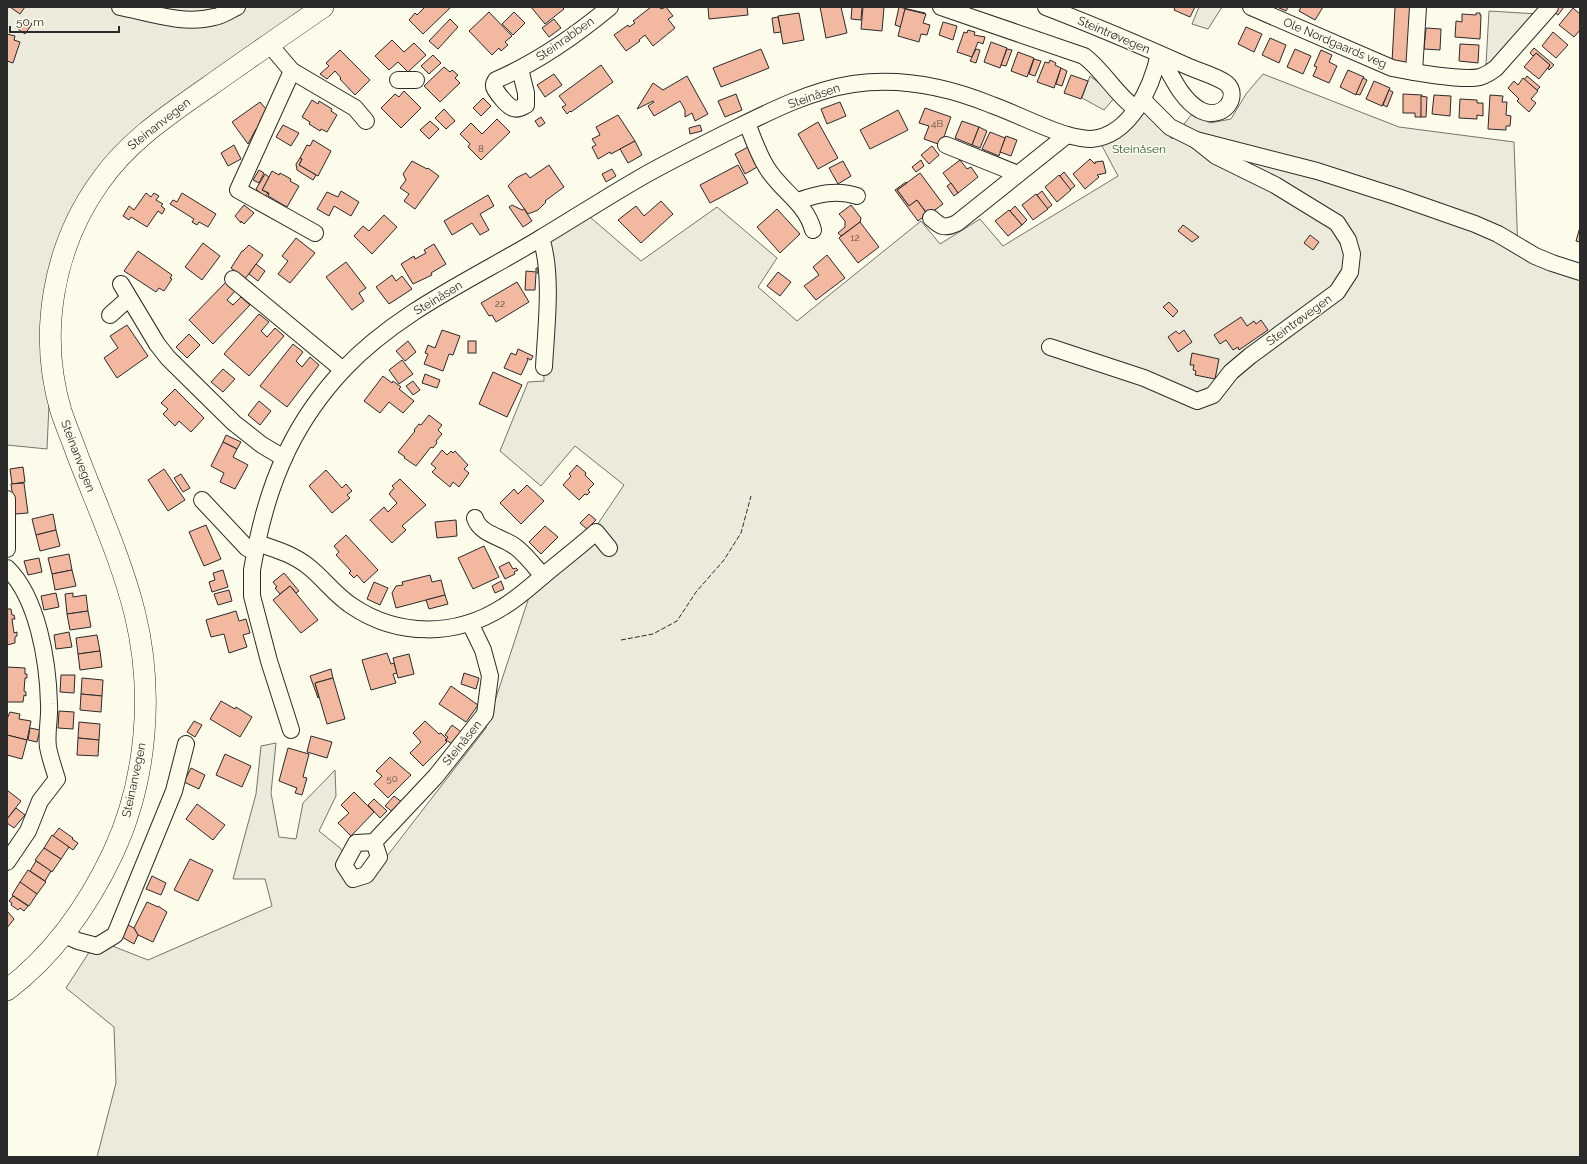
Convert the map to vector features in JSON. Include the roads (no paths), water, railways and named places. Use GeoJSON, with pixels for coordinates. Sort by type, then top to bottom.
{"type":"FeatureCollection","features":[{"type":"Feature","properties":{"kind":"main road","name":"Steinanvegen"},"geometry":{"type":"LineString","coordinates":[[7,990],[36,965],[63,934],[97,884],[122,831],[133,793],[143,744],[145,720],[145,690],[140,634],[125,581],[62,413],[56,392],[50,350],[50,326],[56,279],[63,256],[83,209],[99,182],[118,158],[137,139],[323,7]]}},
{"type":"Feature","properties":{"kind":"street"},"geometry":{"type":"LineString","coordinates":[[120,7],[162,16],[192,20],[215,17],[237,7]]}},
{"type":"Feature","properties":{"kind":"street","name":"Steinrabben"},"geometry":{"type":"LineString","coordinates":[[520,69],[554,49],[610,7]]}},
{"type":"Feature","properties":{"kind":"street"},"geometry":{"type":"LineString","coordinates":[[941,7],[1084,56],[1096,65],[1126,102],[1139,105]]}},
{"type":"Feature","properties":{"kind":"street","name":"Steintrøvegen"},"geometry":{"type":"LineString","coordinates":[[1046,7],[1159,54]]}},
{"type":"Feature","properties":{"kind":"street"},"geometry":{"type":"LineString","coordinates":[[1414,72],[1418,7]]}},
{"type":"Feature","properties":{"kind":"street","name":"Ole Nordgaards veg"},"geometry":{"type":"LineString","coordinates":[[1256,8],[1392,68],[1414,72],[1471,78],[1485,75],[1496,68],[1550,7]]}},
{"type":"Feature","properties":{"kind":"street"},"geometry":{"type":"LineString","coordinates":[[269,44],[292,71],[355,108],[366,122]]}},
{"type":"Feature","properties":{"kind":"street","name":"Steinåsen"},"geometry":{"type":"LineString","coordinates":[[291,730],[269,661],[252,596],[252,570],[262,517],[272,486],[284,458],[310,412],[343,370],[366,348],[409,315],[434,299],[541,238],[647,173],[747,122],[793,102],[826,90],[854,84],[880,82],[906,83],[938,87],[964,94],[1067,135],[1091,139],[1101,137],[1122,125],[1139,105],[1155,71],[1159,54]]}},
{"type":"Feature","properties":{"kind":"street"},"geometry":{"type":"LineString","coordinates":[[292,71],[238,190],[315,233]]}},
{"type":"Feature","properties":{"kind":"street"},"geometry":{"type":"LineString","coordinates":[[398,80],[416,80]]}},
{"type":"Feature","properties":{"kind":"street","name":"Steintrøvegen"},"geometry":{"type":"LineString","coordinates":[[1050,347],[1144,378],[1197,401],[1213,395],[1231,372],[1250,356],[1337,292],[1350,272],[1352,254],[1348,240],[1337,223],[1274,185],[1216,156],[1196,140],[1170,127],[1139,105]]}},
{"type":"Feature","properties":{"kind":"street"},"geometry":{"type":"LineString","coordinates":[[747,122],[767,168],[786,191],[798,202],[811,222],[813,230]]}},
{"type":"Feature","properties":{"kind":"street"},"geometry":{"type":"LineString","coordinates":[[931,218],[940,226],[945,227],[957,223],[1067,135]]}},
{"type":"Feature","properties":{"kind":"street","name":"Steintrøvegen"},"geometry":{"type":"LineString","coordinates":[[1196,140],[1310,169],[1398,197],[1476,224],[1498,234],[1535,256],[1580,272]]}},
{"type":"Feature","properties":{"kind":"street"},"geometry":{"type":"LineString","coordinates":[[946,145],[1018,174]]}},
{"type":"Feature","properties":{"kind":"street"},"geometry":{"type":"LineString","coordinates":[[798,202],[812,196],[832,192],[842,192],[857,196]]}},
{"type":"Feature","properties":{"kind":"street"},"geometry":{"type":"LineString","coordinates":[[541,238],[544,247],[547,275],[544,367]]}},
{"type":"Feature","properties":{"kind":"street"},"geometry":{"type":"LineString","coordinates":[[233,279],[343,370]]}},
{"type":"Feature","properties":{"kind":"street"},"geometry":{"type":"LineString","coordinates":[[121,284],[157,344],[168,358],[234,423],[262,445],[284,458]]}},
{"type":"Feature","properties":{"kind":"street"},"geometry":{"type":"LineString","coordinates":[[110,315],[130,298]]}},
{"type":"Feature","properties":{"kind":"street"},"geometry":{"type":"LineString","coordinates":[[7,499],[7,549]]}},
{"type":"Feature","properties":{"kind":"street"},"geometry":{"type":"LineString","coordinates":[[202,500],[247,548],[286,553],[297,558],[310,567],[333,591],[350,605],[380,621],[401,627],[424,630],[442,629],[470,623],[504,607],[596,532],[609,548]]}},
{"type":"Feature","properties":{"kind":"street"},"geometry":{"type":"LineString","coordinates":[[475,518],[477,524],[483,529],[517,547],[543,576]]}},
{"type":"Feature","properties":{"kind":"street"},"geometry":{"type":"LineString","coordinates":[[7,568],[22,588],[30,604],[44,654],[49,705],[48,746],[57,779],[40,800],[28,831],[7,862]]}},
{"type":"Feature","properties":{"kind":"street","name":"Steinåsen"},"geometry":{"type":"LineString","coordinates":[[374,842],[436,776],[485,714],[490,676],[482,650],[470,623]]}},
{"type":"Feature","properties":{"kind":"street"},"geometry":{"type":"LineString","coordinates":[[63,934],[78,941],[96,946],[115,935],[174,791],[186,744]]}}]}
